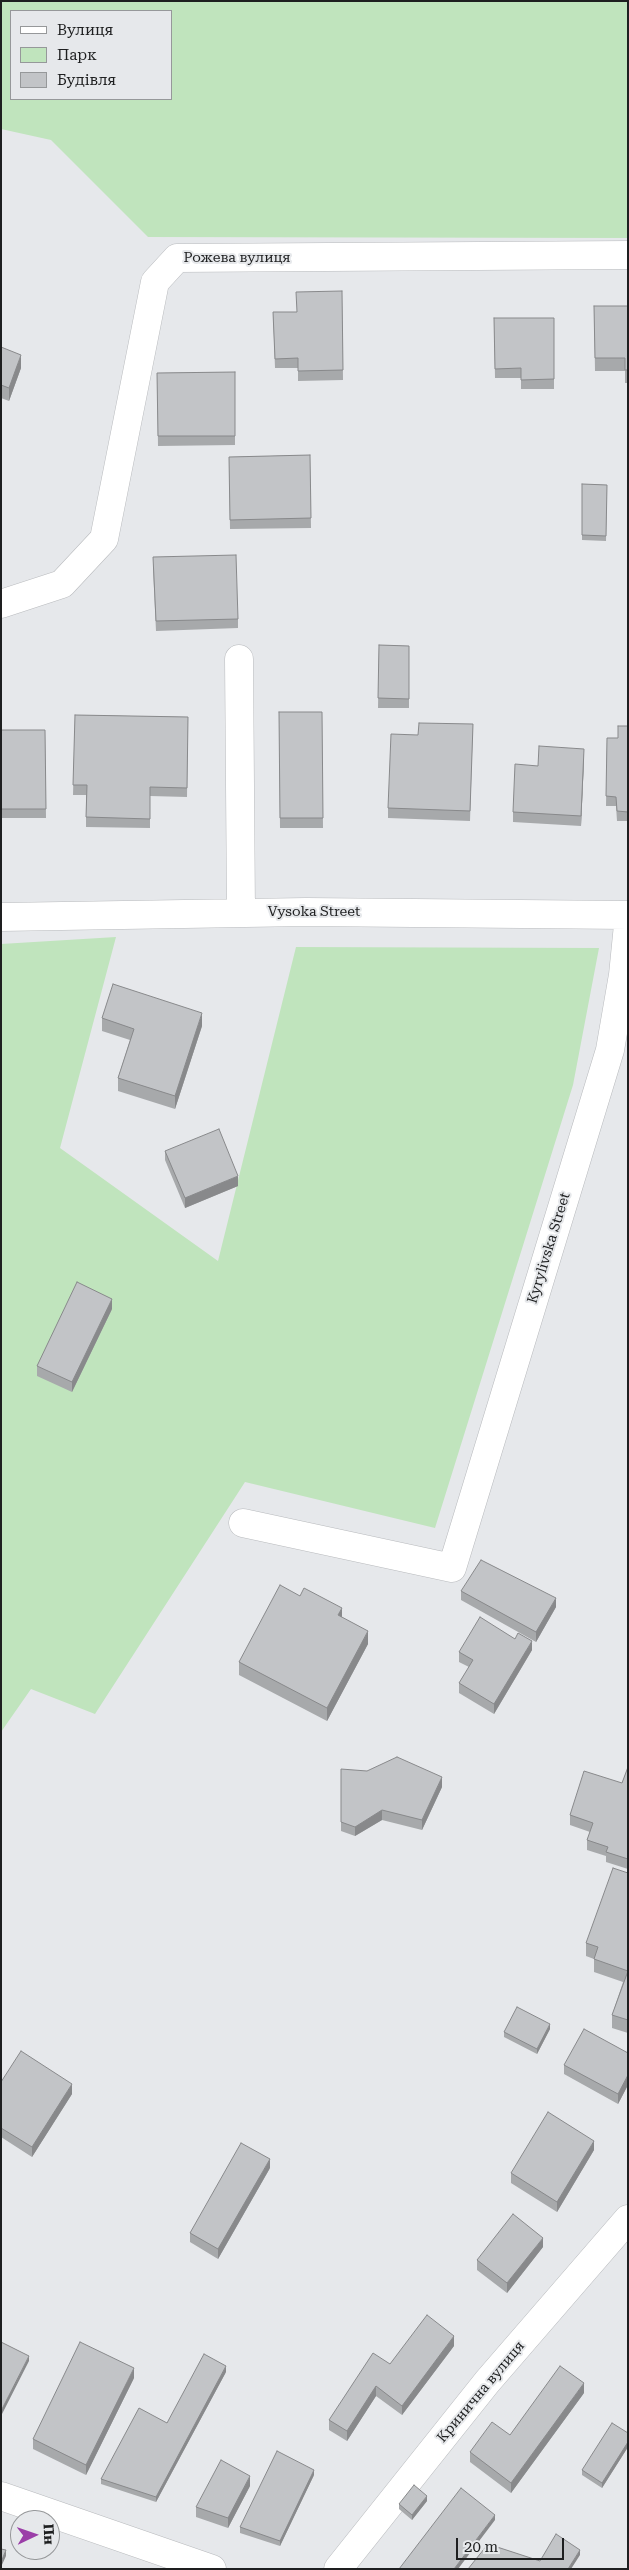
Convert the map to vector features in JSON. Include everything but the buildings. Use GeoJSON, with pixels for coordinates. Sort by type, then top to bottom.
{"type":"FeatureCollection","features":[{"type":"Feature","properties":{"kind":"street","name":"Рожева вулиця"},"geometry":{"type":"LineString","coordinates":[[1,604],[62,584],[104,539],[155,282],[177,258],[628,255]]}},
{"type":"Feature","properties":{"kind":"street"},"geometry":{"type":"LineString","coordinates":[[240,660],[241,913]]}},
{"type":"Feature","properties":{"kind":"street","name":"Vysoka Street"},"geometry":{"type":"LineString","coordinates":[[1,917],[241,913],[628,915]]}},
{"type":"Feature","properties":{"kind":"street","name":"Kyrylivska Street"},"geometry":{"type":"LineString","coordinates":[[243,1523],[452,1568],[610,1050],[623,975],[628,925]]}},
{"type":"Feature","properties":{"kind":"street","name":"Кринична вулиця"},"geometry":{"type":"LineString","coordinates":[[338,2569],[487,2382],[628,2219]]}},
{"type":"Feature","properties":{"kind":"street"},"geometry":{"type":"LineString","coordinates":[[1,2496],[212,2569]]}},
{"type":"Feature","properties":{"kind":"green space"},"geometry":{"type":"Polygon","coordinates":[[[1,1],[628,1],[628,238],[148,237],[51,140],[1,129],[1,1]]]}},
{"type":"Feature","properties":{"kind":"green space"},"geometry":{"type":"Polygon","coordinates":[[[116,937],[60,1148],[218,1261],[296,947],[599,948],[573,1085],[435,1528],[245,1482],[95,1714],[31,1689],[1,1732],[1,944],[116,937]]]}}]}
